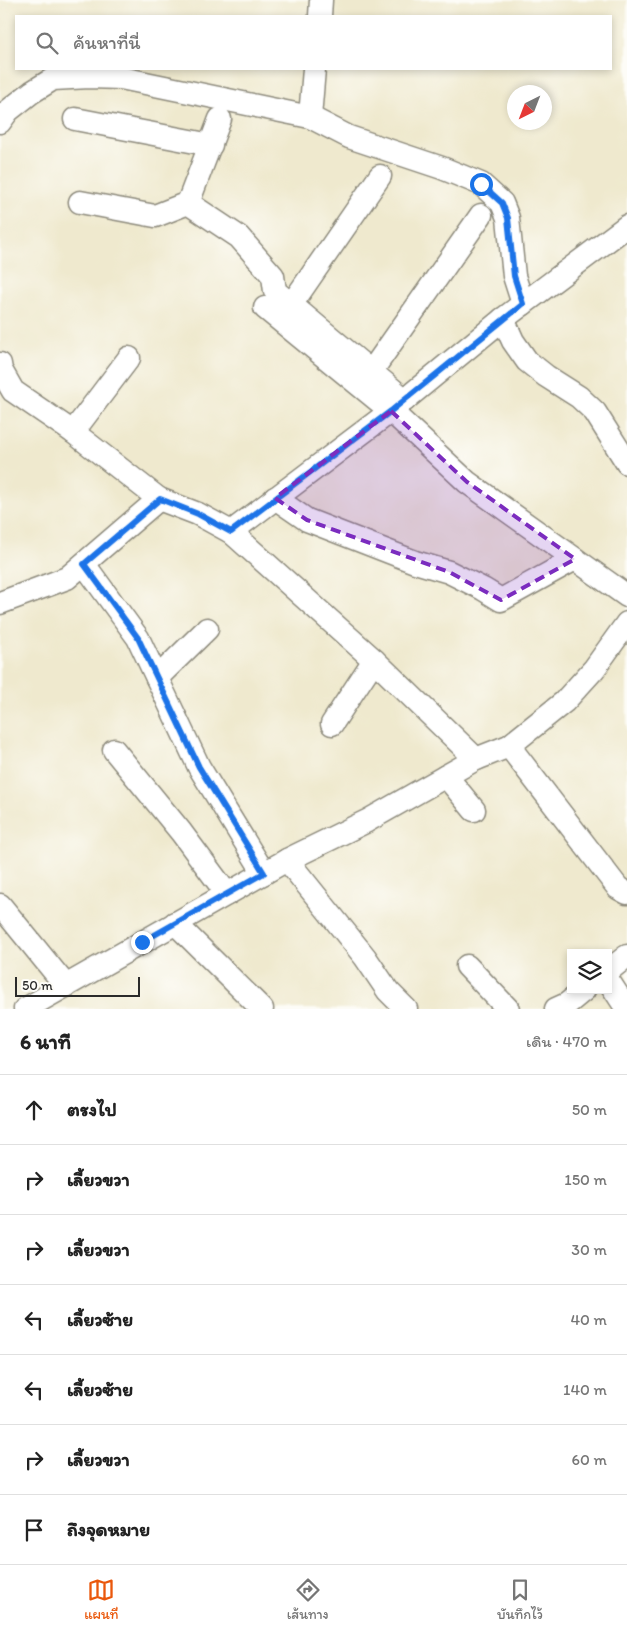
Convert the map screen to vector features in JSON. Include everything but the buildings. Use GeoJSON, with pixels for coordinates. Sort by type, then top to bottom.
{"type":"FeatureCollection","features":[{"type":"Feature","properties":{"kind":"street"},"geometry":{"type":"LineString","coordinates":[[320,15],[321,0]]}},
{"type":"Feature","properties":{"kind":"street"},"geometry":{"type":"LineString","coordinates":[[310,117],[314,70]]}},
{"type":"Feature","properties":{"kind":"street"},"geometry":{"type":"LineString","coordinates":[[0,122],[8,111],[32,92],[53,79],[89,77],[122,78],[310,117],[349,137],[442,168],[481,184],[502,203],[508,218],[514,276],[523,304]]}},
{"type":"Feature","properties":{"kind":"street"},"geometry":{"type":"LineString","coordinates":[[75,119],[210,145]]}},
{"type":"Feature","properties":{"kind":"street"},"geometry":{"type":"LineString","coordinates":[[80,202],[155,216],[188,204],[220,120]]}},
{"type":"Feature","properties":{"kind":"street"},"geometry":{"type":"LineString","coordinates":[[291,305],[380,176]]}},
{"type":"Feature","properties":{"kind":"street"},"geometry":{"type":"LineString","coordinates":[[188,204],[239,237],[273,276],[275,291],[371,372],[467,482],[627,596]]}},
{"type":"Feature","properties":{"kind":"street"},"geometry":{"type":"LineString","coordinates":[[371,372],[481,215]]}},
{"type":"Feature","properties":{"kind":"street"},"geometry":{"type":"LineString","coordinates":[[231,532],[398,405],[523,304],[627,226]]}},
{"type":"Feature","properties":{"kind":"street"},"geometry":{"type":"LineString","coordinates":[[264,308],[398,405]]}},
{"type":"Feature","properties":{"kind":"street"},"geometry":{"type":"LineString","coordinates":[[504,319],[513,341],[527,361],[546,376],[579,397],[595,412],[627,463]]}},
{"type":"Feature","properties":{"kind":"street"},"geometry":{"type":"LineString","coordinates":[[73,432],[128,358]]}},
{"type":"Feature","properties":{"kind":"street"},"geometry":{"type":"LineString","coordinates":[[0,364],[1,370],[13,390],[73,432],[160,499],[198,514],[231,532],[374,660],[476,759]]}},
{"type":"Feature","properties":{"kind":"street"},"geometry":{"type":"LineString","coordinates":[[275,498],[307,520],[415,562],[449,572],[501,600],[576,559]]}},
{"type":"Feature","properties":{"kind":"street"},"geometry":{"type":"LineString","coordinates":[[0,603],[67,578],[160,499]]}},
{"type":"Feature","properties":{"kind":"street"},"geometry":{"type":"LineString","coordinates":[[84,564],[138,638],[199,767],[264,873]]}},
{"type":"Feature","properties":{"kind":"street"},"geometry":{"type":"LineString","coordinates":[[25,1009],[287,860],[368,821],[476,759],[509,746],[564,702],[594,669],[627,623]]}},
{"type":"Feature","properties":{"kind":"street"},"geometry":{"type":"LineString","coordinates":[[157,678],[207,629]]}},
{"type":"Feature","properties":{"kind":"street"},"geometry":{"type":"LineString","coordinates":[[332,724],[374,660]]}},
{"type":"Feature","properties":{"kind":"street"},"geometry":{"type":"LineString","coordinates":[[509,746],[618,888],[627,893]]}},
{"type":"Feature","properties":{"kind":"street"},"geometry":{"type":"LineString","coordinates":[[114,750],[181,832],[226,894]]}},
{"type":"Feature","properties":{"kind":"street"},"geometry":{"type":"LineString","coordinates":[[446,776],[474,810]]}},
{"type":"Feature","properties":{"kind":"street"},"geometry":{"type":"LineString","coordinates":[[287,860],[365,957],[388,992],[406,1009]]}},
{"type":"Feature","properties":{"kind":"street"},"geometry":{"type":"LineString","coordinates":[[0,905],[66,986]]}},
{"type":"Feature","properties":{"kind":"street"},"geometry":{"type":"LineString","coordinates":[[175,923],[262,1009]]}},
{"type":"Feature","properties":{"kind":"street"},"geometry":{"type":"LineString","coordinates":[[612,968],[627,956]]}},
{"type":"Feature","properties":{"kind":"street"},"geometry":{"type":"LineString","coordinates":[[467,966],[508,1009]]}},
{"type":"Feature","properties":{"kind":"street"},"geometry":{"type":"LineString","coordinates":[[612,986],[623,1003]]}},
{"type":"Feature","properties":{"kind":"street"},"geometry":{"type":"LineString","coordinates":[[556,1009],[567,1004],[579,994]]}},
{"type":"Feature","properties":{"kind":"highlighted area"},"geometry":{"type":"Polygon","coordinates":[[[391,411],[467,482],[575,559],[501,600],[449,572],[307,520],[275,498],[391,411]]]}},
{"type":"Feature","properties":{"kind":"route"},"geometry":{"type":"LineString","coordinates":[[142,942],[264,873],[199,767],[138,638],[84,564],[160,499],[198,514],[231,532],[391,411],[523,304],[514,276],[508,218],[502,203],[481,184]]}}]}
